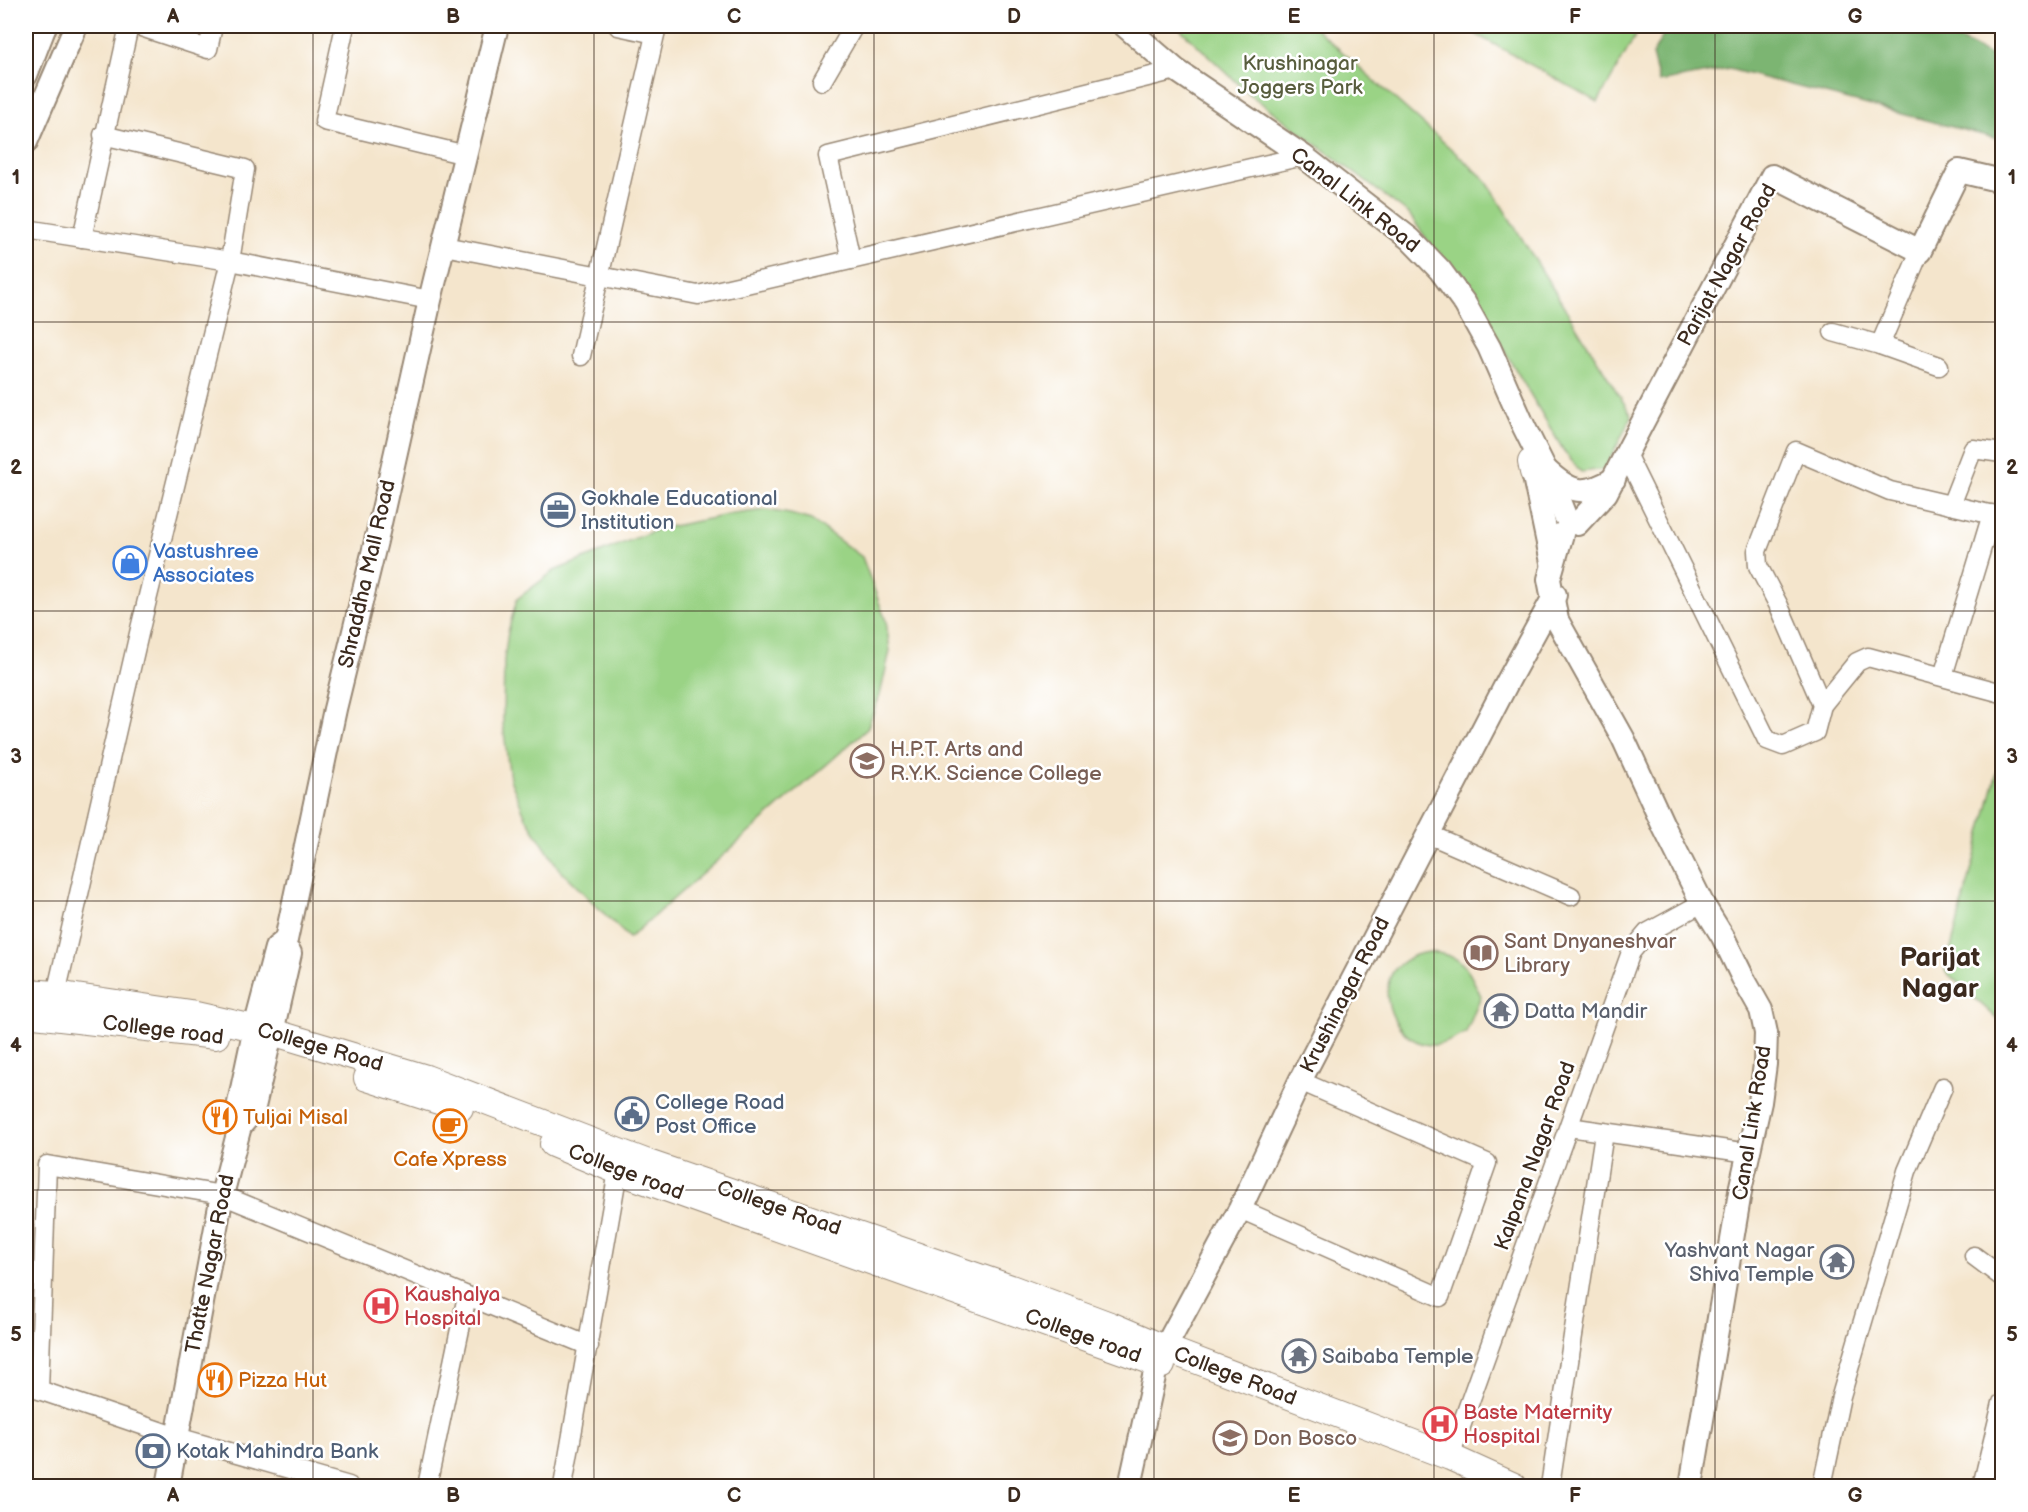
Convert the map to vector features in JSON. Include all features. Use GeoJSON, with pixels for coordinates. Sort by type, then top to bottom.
{"type":"FeatureCollection","features":[{"type":"Feature","properties":{"kind":"main road","name":"College Road"},"geometry":{"type":"LineString","coordinates":[[26,992],[56,994],[191,1014],[262,1037],[426,1078],[648,1163],[1110,1325],[1161,1356],[1450,1457],[1514,1486]]}},
{"type":"Feature","properties":{"kind":"main road","name":"College road"},"geometry":{"type":"LineString","coordinates":[[26,1014],[262,1037],[475,1113],[618,1171],[1161,1356],[1331,1431],[1482,1486]]}},
{"type":"Feature","properties":{"kind":"street"},"geometry":{"type":"LineString","coordinates":[[26,75],[45,26]]}},
{"type":"Feature","properties":{"kind":"street"},"geometry":{"type":"LineString","coordinates":[[26,142],[76,26]]}},
{"type":"Feature","properties":{"kind":"street"},"geometry":{"type":"LineString","coordinates":[[82,238],[129,26]]}},
{"type":"Feature","properties":{"kind":"street"},"geometry":{"type":"LineString","coordinates":[[138,26],[208,48],[213,26]]}},
{"type":"Feature","properties":{"kind":"street"},"geometry":{"type":"LineString","coordinates":[[345,26],[324,121],[466,155]]}},
{"type":"Feature","properties":{"kind":"street"},"geometry":{"type":"LineString","coordinates":[[497,26],[444,246],[698,295],[1303,156]]}},
{"type":"Feature","properties":{"kind":"street"},"geometry":{"type":"LineString","coordinates":[[581,356],[656,30],[618,26]]}},
{"type":"Feature","properties":{"kind":"street"},"geometry":{"type":"LineString","coordinates":[[822,81],[854,26]]}},
{"type":"Feature","properties":{"kind":"street","name":"Canal Link Road"},"geometry":{"type":"LineString","coordinates":[[1125,26],[1176,70],[1303,156],[1410,239],[1440,270],[1465,304],[1489,347],[1524,427],[1537,468],[1554,581],[1557,620],[1623,738],[1702,903],[1724,937],[1761,1010],[1766,1033],[1765,1064],[1741,1186],[1691,1486]]}},
{"type":"Feature","properties":{"kind":"street"},"geometry":{"type":"LineString","coordinates":[[851,260],[828,156],[1176,70]]}},
{"type":"Feature","properties":{"kind":"street"},"geometry":{"type":"LineString","coordinates":[[56,994],[142,617],[230,261],[245,169],[103,135]]}},
{"type":"Feature","properties":{"kind":"street"},"geometry":{"type":"LineString","coordinates":[[1880,345],[1920,251],[1959,171],[2002,181]]}},
{"type":"Feature","properties":{"kind":"street","name":"Parijat Nagar Road"},"geometry":{"type":"LineString","coordinates":[[1626,454],[1772,176],[1920,251]]}},
{"type":"Feature","properties":{"kind":"street"},"geometry":{"type":"LineString","coordinates":[[26,229],[230,261],[430,300]]}},
{"type":"Feature","properties":{"kind":"street","name":"Shraddha Mall Road"},"geometry":{"type":"LineString","coordinates":[[262,1037],[276,948],[286,940],[335,709],[444,246]]}},
{"type":"Feature","properties":{"kind":"street"},"geometry":{"type":"LineString","coordinates":[[1833,332],[1880,345],[1939,366]]}},
{"type":"Feature","properties":{"kind":"street"},"geometry":{"type":"LineString","coordinates":[[1951,505],[1973,449],[2002,453]]}},
{"type":"Feature","properties":{"kind":"street"},"geometry":{"type":"LineString","coordinates":[[1822,705],[1779,606],[1758,566],[1757,552],[1796,451],[1890,490],[1997,515],[1943,676]]}},
{"type":"Feature","properties":{"kind":"street"},"geometry":{"type":"LineString","coordinates":[[1554,581],[1567,525],[1606,484],[1626,454]]}},
{"type":"Feature","properties":{"kind":"street"},"geometry":{"type":"LineString","coordinates":[[1626,454],[1767,740],[1783,746],[1815,732],[1822,705],[1857,662],[1868,657],[2002,693]]}},
{"type":"Feature","properties":{"kind":"street"},"geometry":{"type":"LineString","coordinates":[[1537,468],[1569,488],[1579,491],[1606,484]]}},
{"type":"Feature","properties":{"kind":"street"},"geometry":{"type":"LineString","coordinates":[[1537,468],[1567,525]]}},
{"type":"Feature","properties":{"kind":"street","name":"Krushinagar Road"},"geometry":{"type":"LineString","coordinates":[[1130,1486],[1161,1356],[1240,1209],[1300,1081],[1537,628],[1554,581]]}},
{"type":"Feature","properties":{"kind":"street"},"geometry":{"type":"LineString","coordinates":[[1428,834],[1571,896]]}},
{"type":"Feature","properties":{"kind":"street","name":"Kalpana Nagar Road"},"geometry":{"type":"LineString","coordinates":[[1450,1457],[1631,952],[1647,933],[1702,903]]}},
{"type":"Feature","properties":{"kind":"street","name":"Thatte Nagar Road"},"geometry":{"type":"LineString","coordinates":[[168,1486],[222,1195],[240,1126],[253,1111],[262,1037]]}},
{"type":"Feature","properties":{"kind":"street"},"geometry":{"type":"LineString","coordinates":[[1240,1209],[1440,1297],[1487,1163],[1300,1081]]}},
{"type":"Feature","properties":{"kind":"street"},"geometry":{"type":"LineString","coordinates":[[1822,1486],[1841,1396],[1907,1171],[1943,1087]]}},
{"type":"Feature","properties":{"kind":"street"},"geometry":{"type":"LineString","coordinates":[[1569,1127],[1749,1153]]}},
{"type":"Feature","properties":{"kind":"street"},"geometry":{"type":"LineString","coordinates":[[1550,1486],[1604,1133]]}},
{"type":"Feature","properties":{"kind":"street"},"geometry":{"type":"LineString","coordinates":[[349,1486],[177,1437],[39,1390],[47,1165],[222,1195],[589,1347]]}},
{"type":"Feature","properties":{"kind":"street"},"geometry":{"type":"LineString","coordinates":[[563,1486],[618,1171]]}},
{"type":"Feature","properties":{"kind":"street"},"geometry":{"type":"LineString","coordinates":[[1974,1256],[2002,1277]]}},
{"type":"Feature","properties":{"kind":"street"},"geometry":{"type":"LineString","coordinates":[[426,1486],[467,1296]]}},
{"type":"Feature","properties":{"kind":"street"},"geometry":{"type":"LineString","coordinates":[[1982,1486],[2002,1403]]}},
{"type":"Feature","properties":{"kind":"green space","name":"Krushinagar Joggers Park"},"geometry":{"type":"Polygon","coordinates":[[[1177,26],[1313,26],[1485,179],[1632,416],[1605,469],[1581,472],[1565,453],[1500,343],[1409,214],[1248,93],[1177,26]]]}},
{"type":"Feature","properties":{"kind":"green space"},"geometry":{"type":"Polygon","coordinates":[[[1461,26],[1641,26],[1598,102],[1461,26]]]}},
{"type":"Feature","properties":{"kind":"green space"},"geometry":{"type":"Polygon","coordinates":[[[1668,26],[1932,26],[2002,61],[2002,140],[1729,69],[1659,82],[1652,55],[1668,26]]]}},
{"type":"Feature","properties":{"kind":"green space"},"geometry":{"type":"Polygon","coordinates":[[[766,510],[811,520],[862,557],[886,621],[890,651],[880,695],[867,729],[629,938],[559,869],[526,818],[510,779],[503,724],[504,660],[508,632],[517,599],[554,571],[658,529],[766,510]]]}},
{"type":"Feature","properties":{"kind":"green space"},"geometry":{"type":"Polygon","coordinates":[[[2002,753],[2002,1023],[1945,971],[2002,753]]]}},
{"type":"Feature","properties":{"kind":"green space"},"geometry":{"type":"Polygon","coordinates":[[[1428,952],[1457,959],[1467,970],[1481,996],[1466,1033],[1435,1045],[1420,1043],[1403,1031],[1391,1012],[1387,991],[1391,975],[1399,965],[1416,955],[1428,952]]]}},
{"type":"Feature","properties":{"kind":"place","name":"Gokhale Educational Institution"},"geometry":{"type":"Point","coordinates":[558,510]}},
{"type":"Feature","properties":{"kind":"place","name":"Vastushree Associates"},"geometry":{"type":"Point","coordinates":[130,563]}},
{"type":"Feature","properties":{"kind":"place","name":"H.P.T. Arts and R.Y.K. Science College"},"geometry":{"type":"Point","coordinates":[867,761]}},
{"type":"Feature","properties":{"kind":"place","name":"Sant Dnyaneshvar Library"},"geometry":{"type":"Point","coordinates":[1481,953]}},
{"type":"Feature","properties":{"kind":"place","name":"Datta Mandir"},"geometry":{"type":"Point","coordinates":[1501,1011]}},
{"type":"Feature","properties":{"kind":"place","name":"College Road Post Office"},"geometry":{"type":"Point","coordinates":[632,1114]}},
{"type":"Feature","properties":{"kind":"place","name":"Tuljai Misal"},"geometry":{"type":"Point","coordinates":[220,1117]}},
{"type":"Feature","properties":{"kind":"place","name":"Cafe Xpress"},"geometry":{"type":"Point","coordinates":[450,1126]}},
{"type":"Feature","properties":{"kind":"place","name":"Yashvant Nagar Shiva Temple"},"geometry":{"type":"Point","coordinates":[1837,1262]}},
{"type":"Feature","properties":{"kind":"place","name":"Kaushalya Hospital"},"geometry":{"type":"Point","coordinates":[381,1306]}},
{"type":"Feature","properties":{"kind":"place","name":"Saibaba Temple"},"geometry":{"type":"Point","coordinates":[1299,1356]}},
{"type":"Feature","properties":{"kind":"place","name":"Pizza Hut"},"geometry":{"type":"Point","coordinates":[215,1380]}},
{"type":"Feature","properties":{"kind":"place","name":"Baste Maternity Hospital"},"geometry":{"type":"Point","coordinates":[1440,1424]}},
{"type":"Feature","properties":{"kind":"place","name":"Don Bosco"},"geometry":{"type":"Point","coordinates":[1230,1438]}},
{"type":"Feature","properties":{"kind":"place","name":"Kotak Mahindra Bank"},"geometry":{"type":"Point","coordinates":[153,1451]}},
{"type":"Feature","properties":{"kind":"district","name":"Parijat Nagar"},"geometry":{"type":"Point","coordinates":[1940,974]}}]}
